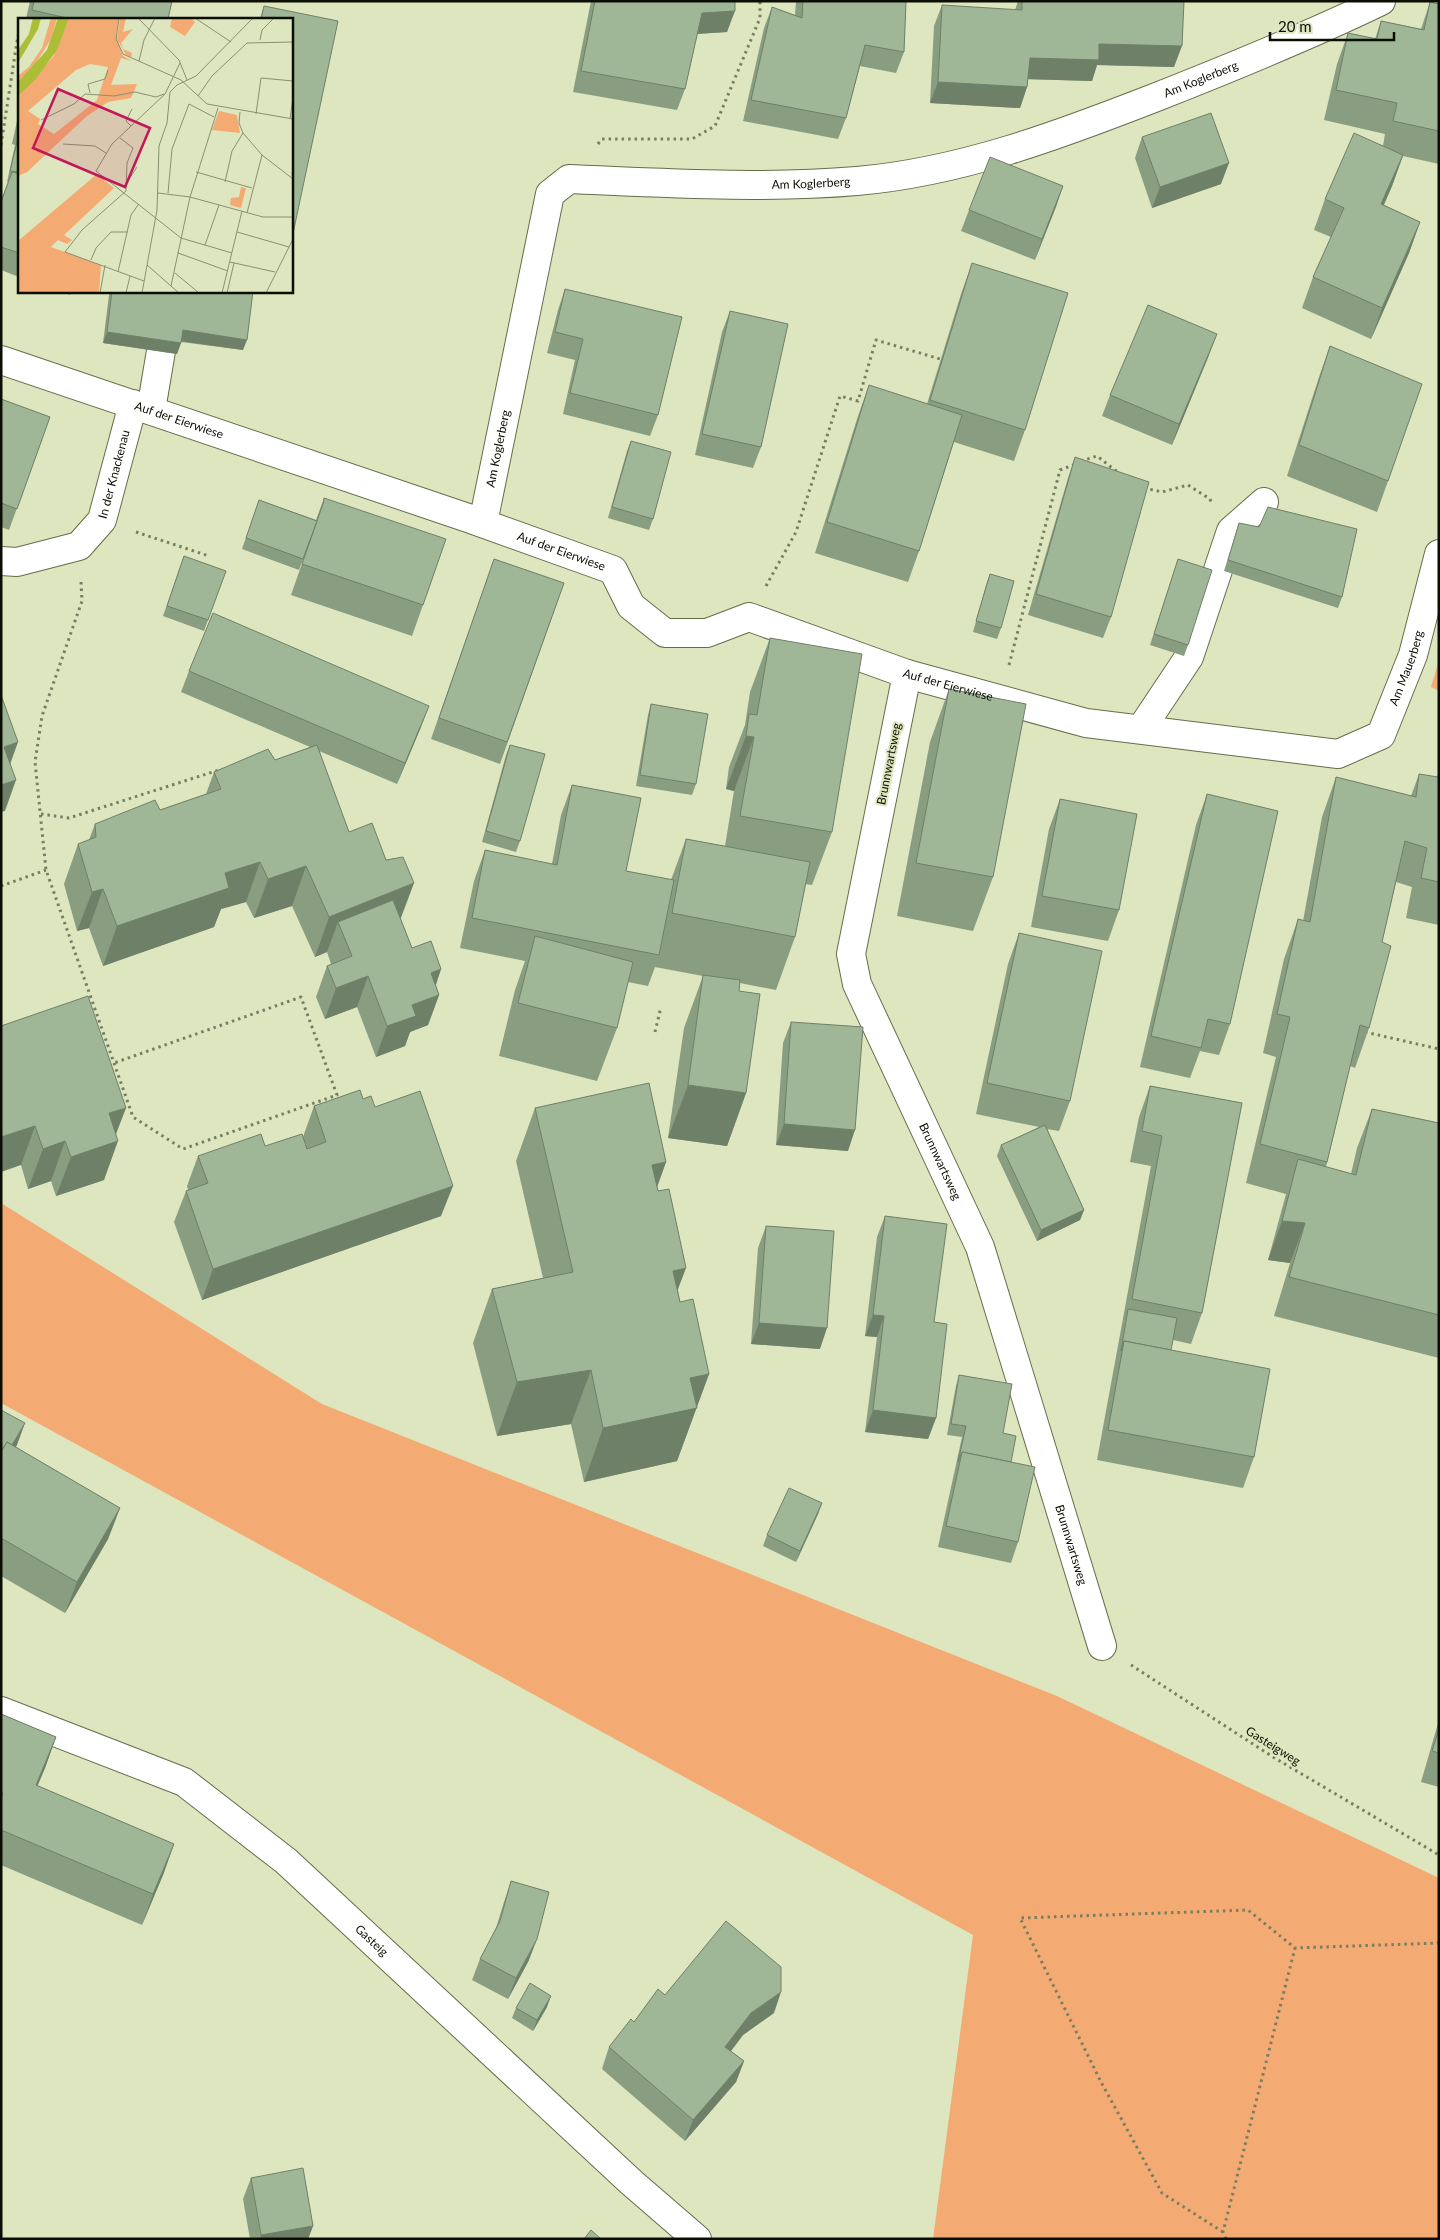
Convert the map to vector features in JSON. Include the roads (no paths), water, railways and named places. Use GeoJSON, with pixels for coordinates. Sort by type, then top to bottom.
{"type":"FeatureCollection","features":[{"type":"Feature","properties":{"kind":"street","name":"Am Koglerberg"},"geometry":{"type":"LineString","coordinates":[[482,523],[550,194],[569,179],[759,186],[859,181],[941,168],[1050,138],[1207,77],[1378,2]]}},
{"type":"Feature","properties":{"kind":"street","name":"In der Knackenau"},"geometry":{"type":"LineString","coordinates":[[1,561],[17,562],[79,546],[102,520],[161,351]]}},
{"type":"Feature","properties":{"kind":"street","name":"Auf der Eierwiese"},"geometry":{"type":"LineString","coordinates":[[1,360],[482,523],[613,570],[631,606],[665,633],[707,634],[749,617],[907,674],[1086,722],[1338,754]]}},
{"type":"Feature","properties":{"kind":"street"},"geometry":{"type":"LineString","coordinates":[[1142,729],[1189,657],[1231,531],[1264,502]]}},
{"type":"Feature","properties":{"kind":"street","name":"Am Mauerberg"},"geometry":{"type":"LineString","coordinates":[[1338,754],[1381,735],[1413,655],[1439,554]]}},
{"type":"Feature","properties":{"kind":"street","name":"Brunnwartsweg"},"geometry":{"type":"LineString","coordinates":[[907,674],[851,954],[857,984],[980,1247],[1102,1646]]}},
{"type":"Feature","properties":{"kind":"street","name":"Gasteig"},"geometry":{"type":"LineString","coordinates":[[1,1711],[184,1782],[286,1861],[631,2182],[697,2239]]}}]}
